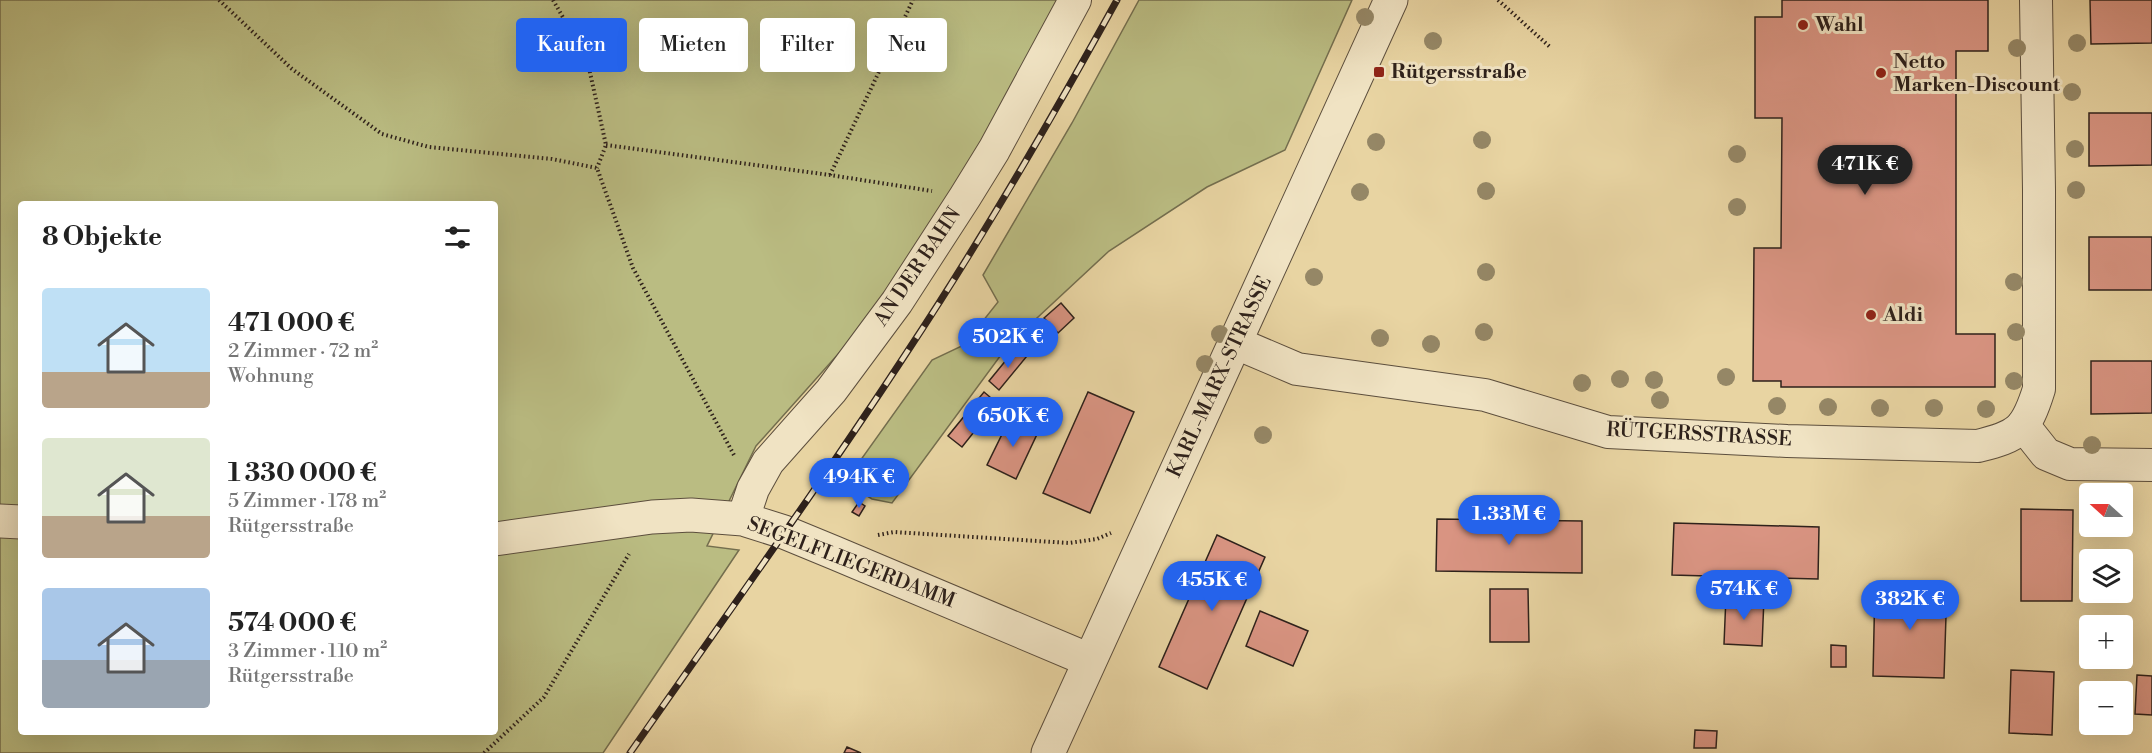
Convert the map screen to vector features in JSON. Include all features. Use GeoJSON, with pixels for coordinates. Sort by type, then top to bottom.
{"type":"FeatureCollection","features":[{"type":"Feature","properties":{"kind":"street","name":"AN DER BAHN"},"geometry":{"type":"LineString","coordinates":[[748,504],[768,462],[831,392],[897,302],[966,196],[994,150],[1075,0]]}},
{"type":"Feature","properties":{"kind":"street","name":"KARL-MARX-STRASSE"},"geometry":{"type":"LineString","coordinates":[[1048,753],[1391,0]]}},
{"type":"Feature","properties":{"kind":"street"},"geometry":{"type":"LineString","coordinates":[[2036,0],[2039,389],[2024,425],[2046,454],[2070,464],[2152,465]]}},
{"type":"Feature","properties":{"kind":"street","name":"RÜTGERSSTRASSE"},"geometry":{"type":"LineString","coordinates":[[1236,344],[1297,369],[1485,395],[1608,432],[1787,441],[1978,446],[2008,439],[2024,425]]}},
{"type":"Feature","properties":{"kind":"street","name":"SEGELFLIEGERDAMM"},"geometry":{"type":"LineString","coordinates":[[498,539],[691,515],[748,504],[784,532],[1089,660]]}},
{"type":"Feature","properties":{"kind":"street"},"geometry":{"type":"LineString","coordinates":[[0,520],[18,522]]}},
{"type":"Feature","properties":{"kind":"path"},"geometry":{"type":"LineString","coordinates":[[219,0],[292,69],[382,134],[429,147],[552,159],[597,168]]}},
{"type":"Feature","properties":{"kind":"path"},"geometry":{"type":"LineString","coordinates":[[553,0],[587,59],[606,145],[597,168],[633,268],[748,504]]}},
{"type":"Feature","properties":{"kind":"path"},"geometry":{"type":"LineString","coordinates":[[830,175],[913,0]]}},
{"type":"Feature","properties":{"kind":"path"},"geometry":{"type":"LineString","coordinates":[[1498,0],[1550,47]]}},
{"type":"Feature","properties":{"kind":"path"},"geometry":{"type":"LineString","coordinates":[[606,145],[966,196]]}},
{"type":"Feature","properties":{"kind":"path"},"geometry":{"type":"LineString","coordinates":[[484,753],[544,697],[652,518]]}},
{"type":"Feature","properties":{"kind":"path"},"geometry":{"type":"LineString","coordinates":[[835,553],[863,538],[894,532],[1069,543],[1097,539],[1114,532]]}},
{"type":"Feature","properties":{"kind":"green space"},"geometry":{"type":"Polygon","coordinates":[[[0,0],[1061,0],[981,145],[889,297],[756,446],[707,546],[739,550],[603,753],[0,753],[0,0]]]}},
{"type":"Feature","properties":{"kind":"green space"},"geometry":{"type":"Polygon","coordinates":[[[1139,0],[1352,0],[1285,150],[1207,187],[1109,251],[1009,344],[892,503],[872,499],[845,482],[932,360],[964,345],[998,302],[983,275],[1072,123],[1139,0]]]}},
{"type":"Feature","properties":{"kind":"building"},"geometry":{"type":"Polygon","coordinates":[[[1782,0],[1988,0],[1988,51],[1956,51],[1956,334],[1995,334],[1995,387],[1781,387],[1781,381],[1753,381],[1754,248],[1781,248],[1782,118],[1755,118],[1755,17],[1782,17],[1782,0]]]}},
{"type":"Feature","properties":{"kind":"building"},"geometry":{"type":"Polygon","coordinates":[[[2090,0],[2152,0],[2152,43],[2091,44],[2090,0]]]}},
{"type":"Feature","properties":{"kind":"building"},"geometry":{"type":"Polygon","coordinates":[[[2089,113],[2152,113],[2152,165],[2089,166],[2089,113]]]}},
{"type":"Feature","properties":{"kind":"building"},"geometry":{"type":"Polygon","coordinates":[[[2089,237],[2152,237],[2152,290],[2089,290],[2089,237]]]}},
{"type":"Feature","properties":{"kind":"building"},"geometry":{"type":"Polygon","coordinates":[[[1061,303],[1074,318],[1058,333],[1044,318],[1061,303]]]}},
{"type":"Feature","properties":{"kind":"building"},"geometry":{"type":"Polygon","coordinates":[[[1016,348],[1027,356],[999,390],[989,381],[1016,348]]]}},
{"type":"Feature","properties":{"kind":"building"},"geometry":{"type":"Polygon","coordinates":[[[2091,361],[2152,361],[2152,413],[2091,414],[2091,361]]]}},
{"type":"Feature","properties":{"kind":"building"},"geometry":{"type":"Polygon","coordinates":[[[984,392],[997,403],[962,447],[948,436],[984,392]]]}},
{"type":"Feature","properties":{"kind":"building"},"geometry":{"type":"Polygon","coordinates":[[[1088,392],[1134,412],[1090,513],[1043,493],[1088,392]]]}},
{"type":"Feature","properties":{"kind":"building"},"geometry":{"type":"Polygon","coordinates":[[[1011,416],[1039,430],[1016,479],[987,465],[1011,416]]]}},
{"type":"Feature","properties":{"kind":"building"},"geometry":{"type":"Polygon","coordinates":[[[859,502],[865,506],[859,516],[852,512],[859,502]]]}},
{"type":"Feature","properties":{"kind":"building"},"geometry":{"type":"Polygon","coordinates":[[[2021,509],[2073,510],[2072,601],[2021,601],[2021,509]]]}},
{"type":"Feature","properties":{"kind":"building"},"geometry":{"type":"Polygon","coordinates":[[[1437,519],[1582,521],[1582,573],[1436,571],[1437,519]]]}},
{"type":"Feature","properties":{"kind":"building"},"geometry":{"type":"Polygon","coordinates":[[[1674,523],[1819,527],[1818,579],[1672,575],[1674,523]]]}},
{"type":"Feature","properties":{"kind":"building"},"geometry":{"type":"Polygon","coordinates":[[[1217,535],[1265,557],[1207,689],[1159,667],[1217,535]]]}},
{"type":"Feature","properties":{"kind":"building"},"geometry":{"type":"Polygon","coordinates":[[[1875,584],[1947,585],[1944,678],[1873,676],[1875,584]]]}},
{"type":"Feature","properties":{"kind":"building"},"geometry":{"type":"Polygon","coordinates":[[[1490,589],[1528,589],[1529,642],[1490,642],[1490,589]]]}},
{"type":"Feature","properties":{"kind":"building"},"geometry":{"type":"Polygon","coordinates":[[[1726,596],[1764,598],[1762,646],[1724,644],[1726,596]]]}},
{"type":"Feature","properties":{"kind":"building"},"geometry":{"type":"Polygon","coordinates":[[[1260,611],[1308,631],[1293,666],[1246,646],[1260,611]]]}},
{"type":"Feature","properties":{"kind":"building"},"geometry":{"type":"Polygon","coordinates":[[[1831,645],[1846,646],[1846,667],[1831,667],[1831,645]]]}},
{"type":"Feature","properties":{"kind":"building"},"geometry":{"type":"Polygon","coordinates":[[[2011,670],[2054,672],[2052,735],[2009,733],[2011,670]]]}},
{"type":"Feature","properties":{"kind":"building"},"geometry":{"type":"Polygon","coordinates":[[[2137,675],[2152,676],[2152,715],[2135,714],[2137,675]]]}},
{"type":"Feature","properties":{"kind":"building"},"geometry":{"type":"Polygon","coordinates":[[[1695,730],[1717,731],[1716,748],[1694,748],[1695,730]]]}},
{"type":"Feature","properties":{"kind":"building"},"geometry":{"type":"Polygon","coordinates":[[[847,747],[861,753],[844,753],[847,747]]]}},
{"type":"Feature","properties":{"kind":"railway"},"geometry":{"type":"LineString","coordinates":[[630,753],[877,398],[938,304],[1017,175],[1117,0]]}},
{"type":"Feature","properties":{"kind":"place","name":"Wahl"},"geometry":{"type":"Point","coordinates":[1803,25]}},
{"type":"Feature","properties":{"kind":"place","name":"Rütgersstraße"},"geometry":{"type":"Point","coordinates":[1379,72]}},
{"type":"Feature","properties":{"kind":"place","name":"Netto Marken-Discount"},"geometry":{"type":"Point","coordinates":[1881,73]}},
{"type":"Feature","properties":{"kind":"place","name":"Aldi"},"geometry":{"type":"Point","coordinates":[1871,315]}}]}
